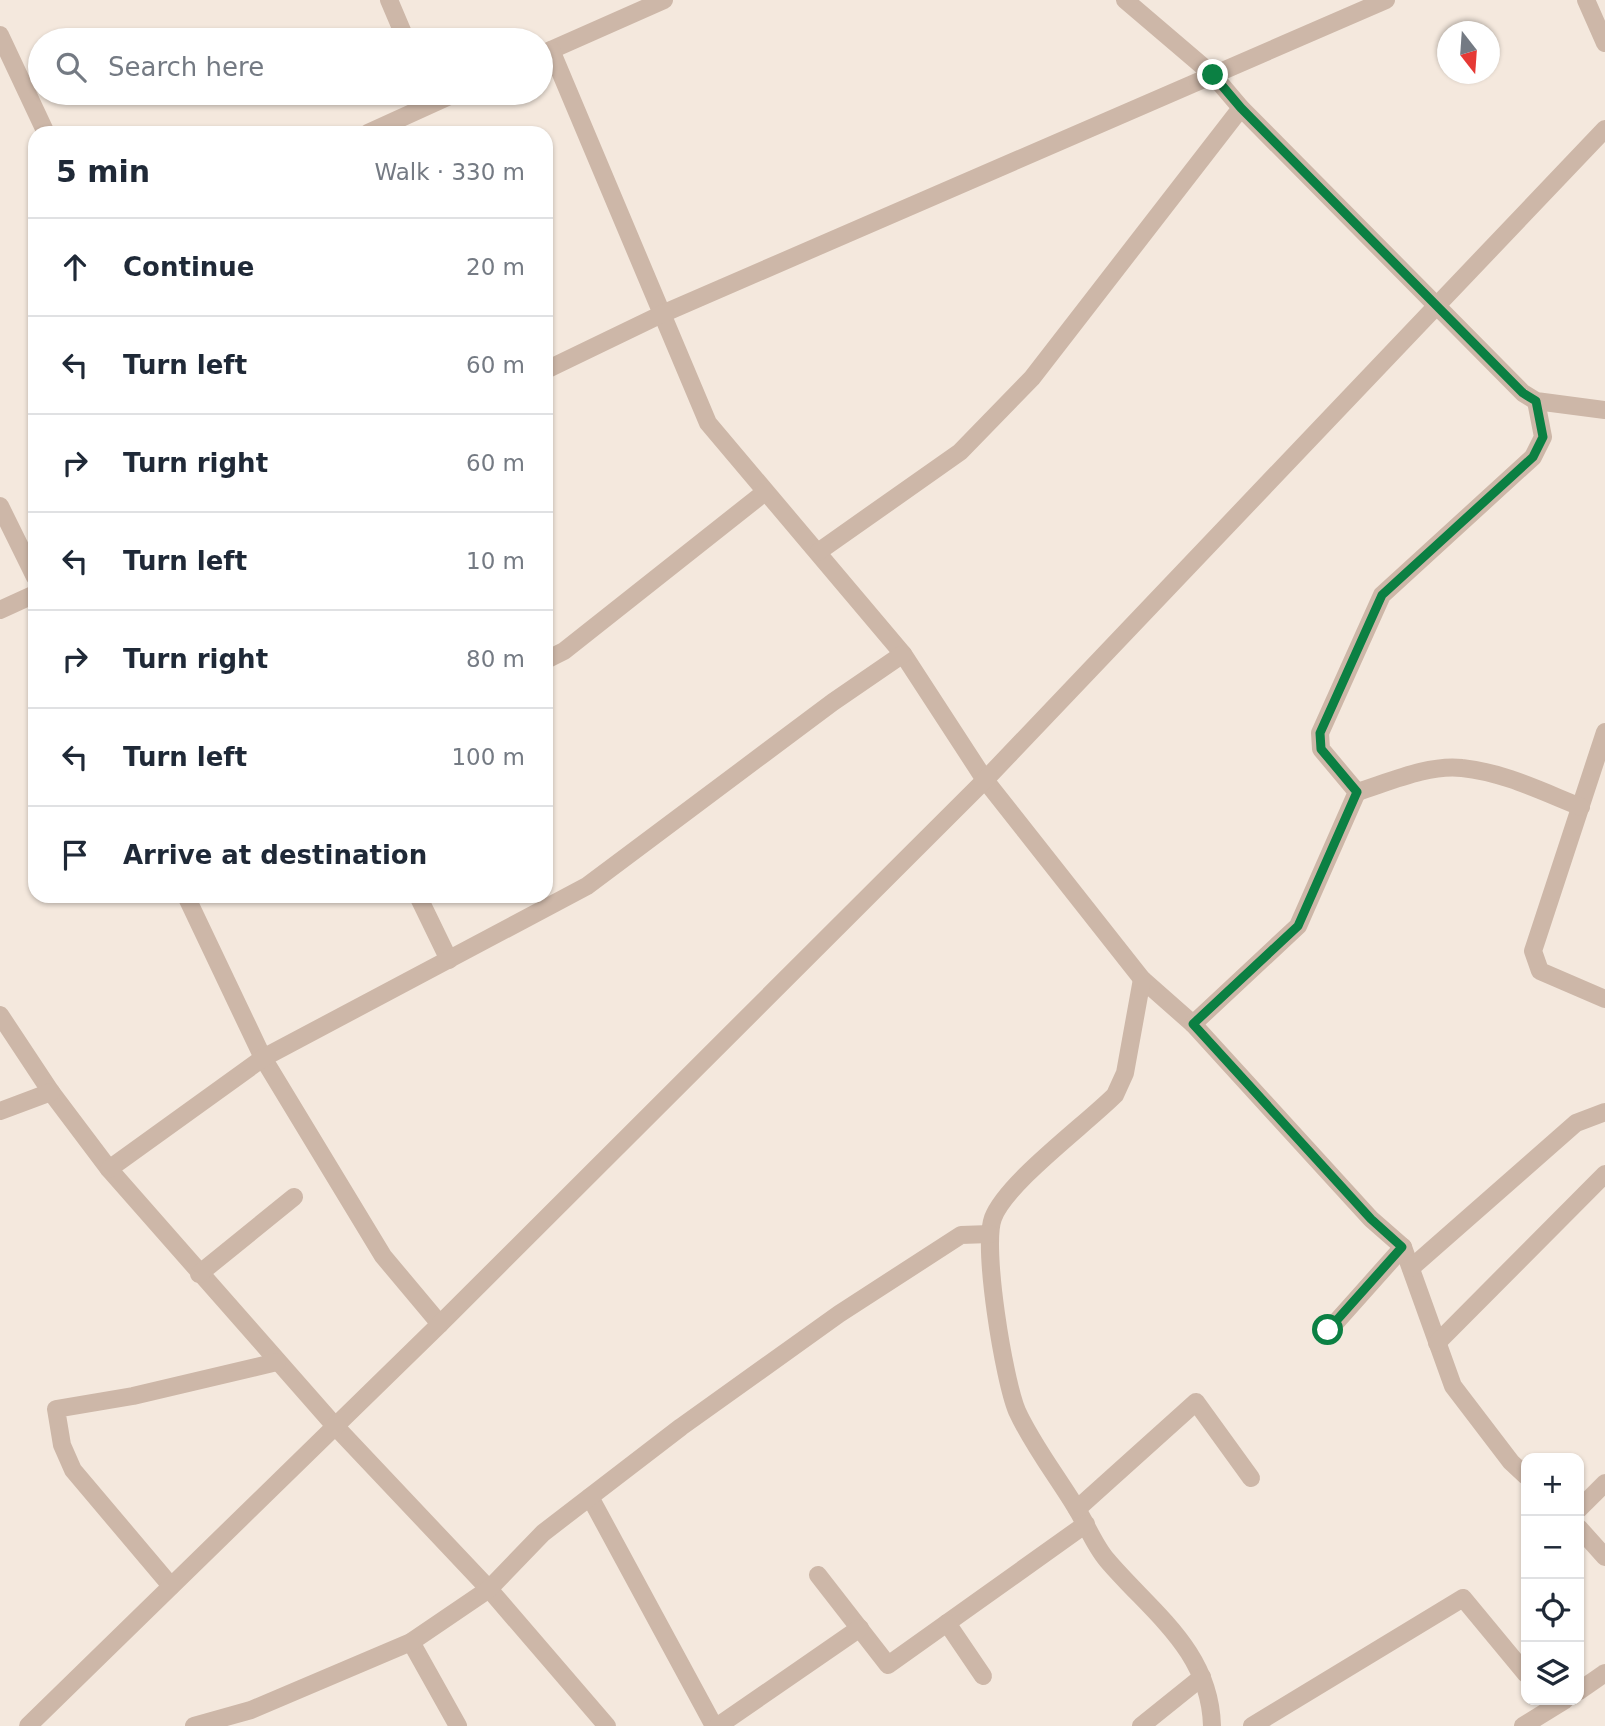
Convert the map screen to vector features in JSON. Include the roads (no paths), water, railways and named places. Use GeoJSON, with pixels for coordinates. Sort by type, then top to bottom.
{"type":"FeatureCollection","features":[{"type":"Feature","properties":{"kind":"street"},"geometry":{"type":"LineString","coordinates":[[388,0],[401,28]]}},
{"type":"Feature","properties":{"kind":"street"},"geometry":{"type":"LineString","coordinates":[[553,49],[664,0]]}},
{"type":"Feature","properties":{"kind":"street"},"geometry":{"type":"LineString","coordinates":[[1125,0],[1213,75],[1241,108],[1523,393],[1536,401],[1605,410]]}},
{"type":"Feature","properties":{"kind":"street"},"geometry":{"type":"LineString","coordinates":[[553,367],[662,314],[1386,0]]}},
{"type":"Feature","properties":{"kind":"street"},"geometry":{"type":"LineString","coordinates":[[1586,0],[1605,43]]}},
{"type":"Feature","properties":{"kind":"street"},"geometry":{"type":"LineString","coordinates":[[0,35],[28,95]]}},
{"type":"Feature","properties":{"kind":"street"},"geometry":{"type":"LineString","coordinates":[[553,68],[708,423],[903,654],[985,780],[1142,979],[1193,1024],[1371,1219],[1402,1247],[1453,1386],[1521,1471]]}},
{"type":"Feature","properties":{"kind":"street"},"geometry":{"type":"LineString","coordinates":[[33,105],[43,126]]}},
{"type":"Feature","properties":{"kind":"street"},"geometry":{"type":"LineString","coordinates":[[381,126],[418,105]]}},
{"type":"Feature","properties":{"kind":"street"},"geometry":{"type":"LineString","coordinates":[[818,552],[960,452],[1032,378],[1241,108]]}},
{"type":"Feature","properties":{"kind":"street"},"geometry":{"type":"LineString","coordinates":[[28,1726],[440,1324],[985,780],[1605,128]]}},
{"type":"Feature","properties":{"kind":"street"},"geometry":{"type":"LineString","coordinates":[[1357,792],[1321,749],[1320,733],[1382,595],[1533,457],[1543,437],[1536,401]]}},
{"type":"Feature","properties":{"kind":"street"},"geometry":{"type":"LineString","coordinates":[[553,656],[564,651],[765,492]]}},
{"type":"Feature","properties":{"kind":"street"},"geometry":{"type":"LineString","coordinates":[[0,506],[28,563]]}},
{"type":"Feature","properties":{"kind":"street"},"geometry":{"type":"LineString","coordinates":[[0,610],[28,597]]}},
{"type":"Feature","properties":{"kind":"street"},"geometry":{"type":"LineString","coordinates":[[109,1169],[263,1058],[587,886],[833,702],[903,654]]}},
{"type":"Feature","properties":{"kind":"street"},"geometry":{"type":"LineString","coordinates":[[1605,732],[1533,951],[1540,971],[1605,999]]}},
{"type":"Feature","properties":{"kind":"street"},"geometry":{"type":"LineString","coordinates":[[1193,1024],[1298,926],[1357,792],[1417,774],[1461,768],[1512,780],[1581,807]]}},
{"type":"Feature","properties":{"kind":"street"},"geometry":{"type":"LineString","coordinates":[[189,903],[263,1058],[383,1256],[440,1324]]}},
{"type":"Feature","properties":{"kind":"street"},"geometry":{"type":"LineString","coordinates":[[421,903],[449,961]]}},
{"type":"Feature","properties":{"kind":"street"},"geometry":{"type":"LineString","coordinates":[[1142,979],[1125,1073],[1115,1094],[1008,1192],[993,1218],[990,1234],[990,1281],[1017,1409],[1106,1559],[1164,1618],[1202,1677],[1212,1726]]}},
{"type":"Feature","properties":{"kind":"street"},"geometry":{"type":"LineString","coordinates":[[0,1014],[51,1092],[109,1169],[277,1362],[489,1589],[607,1726]]}},
{"type":"Feature","properties":{"kind":"street"},"geometry":{"type":"LineString","coordinates":[[0,1111],[51,1092]]}},
{"type":"Feature","properties":{"kind":"street"},"geometry":{"type":"LineString","coordinates":[[1411,1268],[1576,1123],[1605,1112]]}},
{"type":"Feature","properties":{"kind":"street"},"geometry":{"type":"LineString","coordinates":[[1437,1343],[1605,1174]]}},
{"type":"Feature","properties":{"kind":"street"},"geometry":{"type":"LineString","coordinates":[[199,1274],[294,1197]]}},
{"type":"Feature","properties":{"kind":"street"},"geometry":{"type":"LineString","coordinates":[[194,1726],[251,1710],[411,1642],[489,1589],[543,1534],[692,1419],[850,1307],[961,1234],[990,1234]]}},
{"type":"Feature","properties":{"kind":"street"},"geometry":{"type":"LineString","coordinates":[[1328,1330],[1402,1247]]}},
{"type":"Feature","properties":{"kind":"street"},"geometry":{"type":"LineString","coordinates":[[171,1586],[73,1470],[62,1445],[56,1409],[134,1396],[277,1362]]}},
{"type":"Feature","properties":{"kind":"street"},"geometry":{"type":"LineString","coordinates":[[818,1575],[888,1665],[947,1623],[1081,1516],[1196,1402],[1251,1478]]}},
{"type":"Feature","properties":{"kind":"street"},"geometry":{"type":"LineString","coordinates":[[1584,1504],[1605,1483]]}},
{"type":"Feature","properties":{"kind":"street"},"geometry":{"type":"LineString","coordinates":[[590,1497],[716,1726],[860,1628]]}},
{"type":"Feature","properties":{"kind":"street"},"geometry":{"type":"LineString","coordinates":[[1584,1534],[1605,1557]]}},
{"type":"Feature","properties":{"kind":"street"},"geometry":{"type":"LineString","coordinates":[[1252,1726],[1463,1598],[1521,1668]]}},
{"type":"Feature","properties":{"kind":"street"},"geometry":{"type":"LineString","coordinates":[[947,1623],[984,1676]]}},
{"type":"Feature","properties":{"kind":"street"},"geometry":{"type":"LineString","coordinates":[[411,1642],[457,1726]]}},
{"type":"Feature","properties":{"kind":"street"},"geometry":{"type":"LineString","coordinates":[[1584,1688],[1605,1673]]}},
{"type":"Feature","properties":{"kind":"street"},"geometry":{"type":"LineString","coordinates":[[1141,1726],[1202,1677]]}},
{"type":"Feature","properties":{"kind":"street"},"geometry":{"type":"LineString","coordinates":[[1523,1726],[1552,1705]]}}]}
